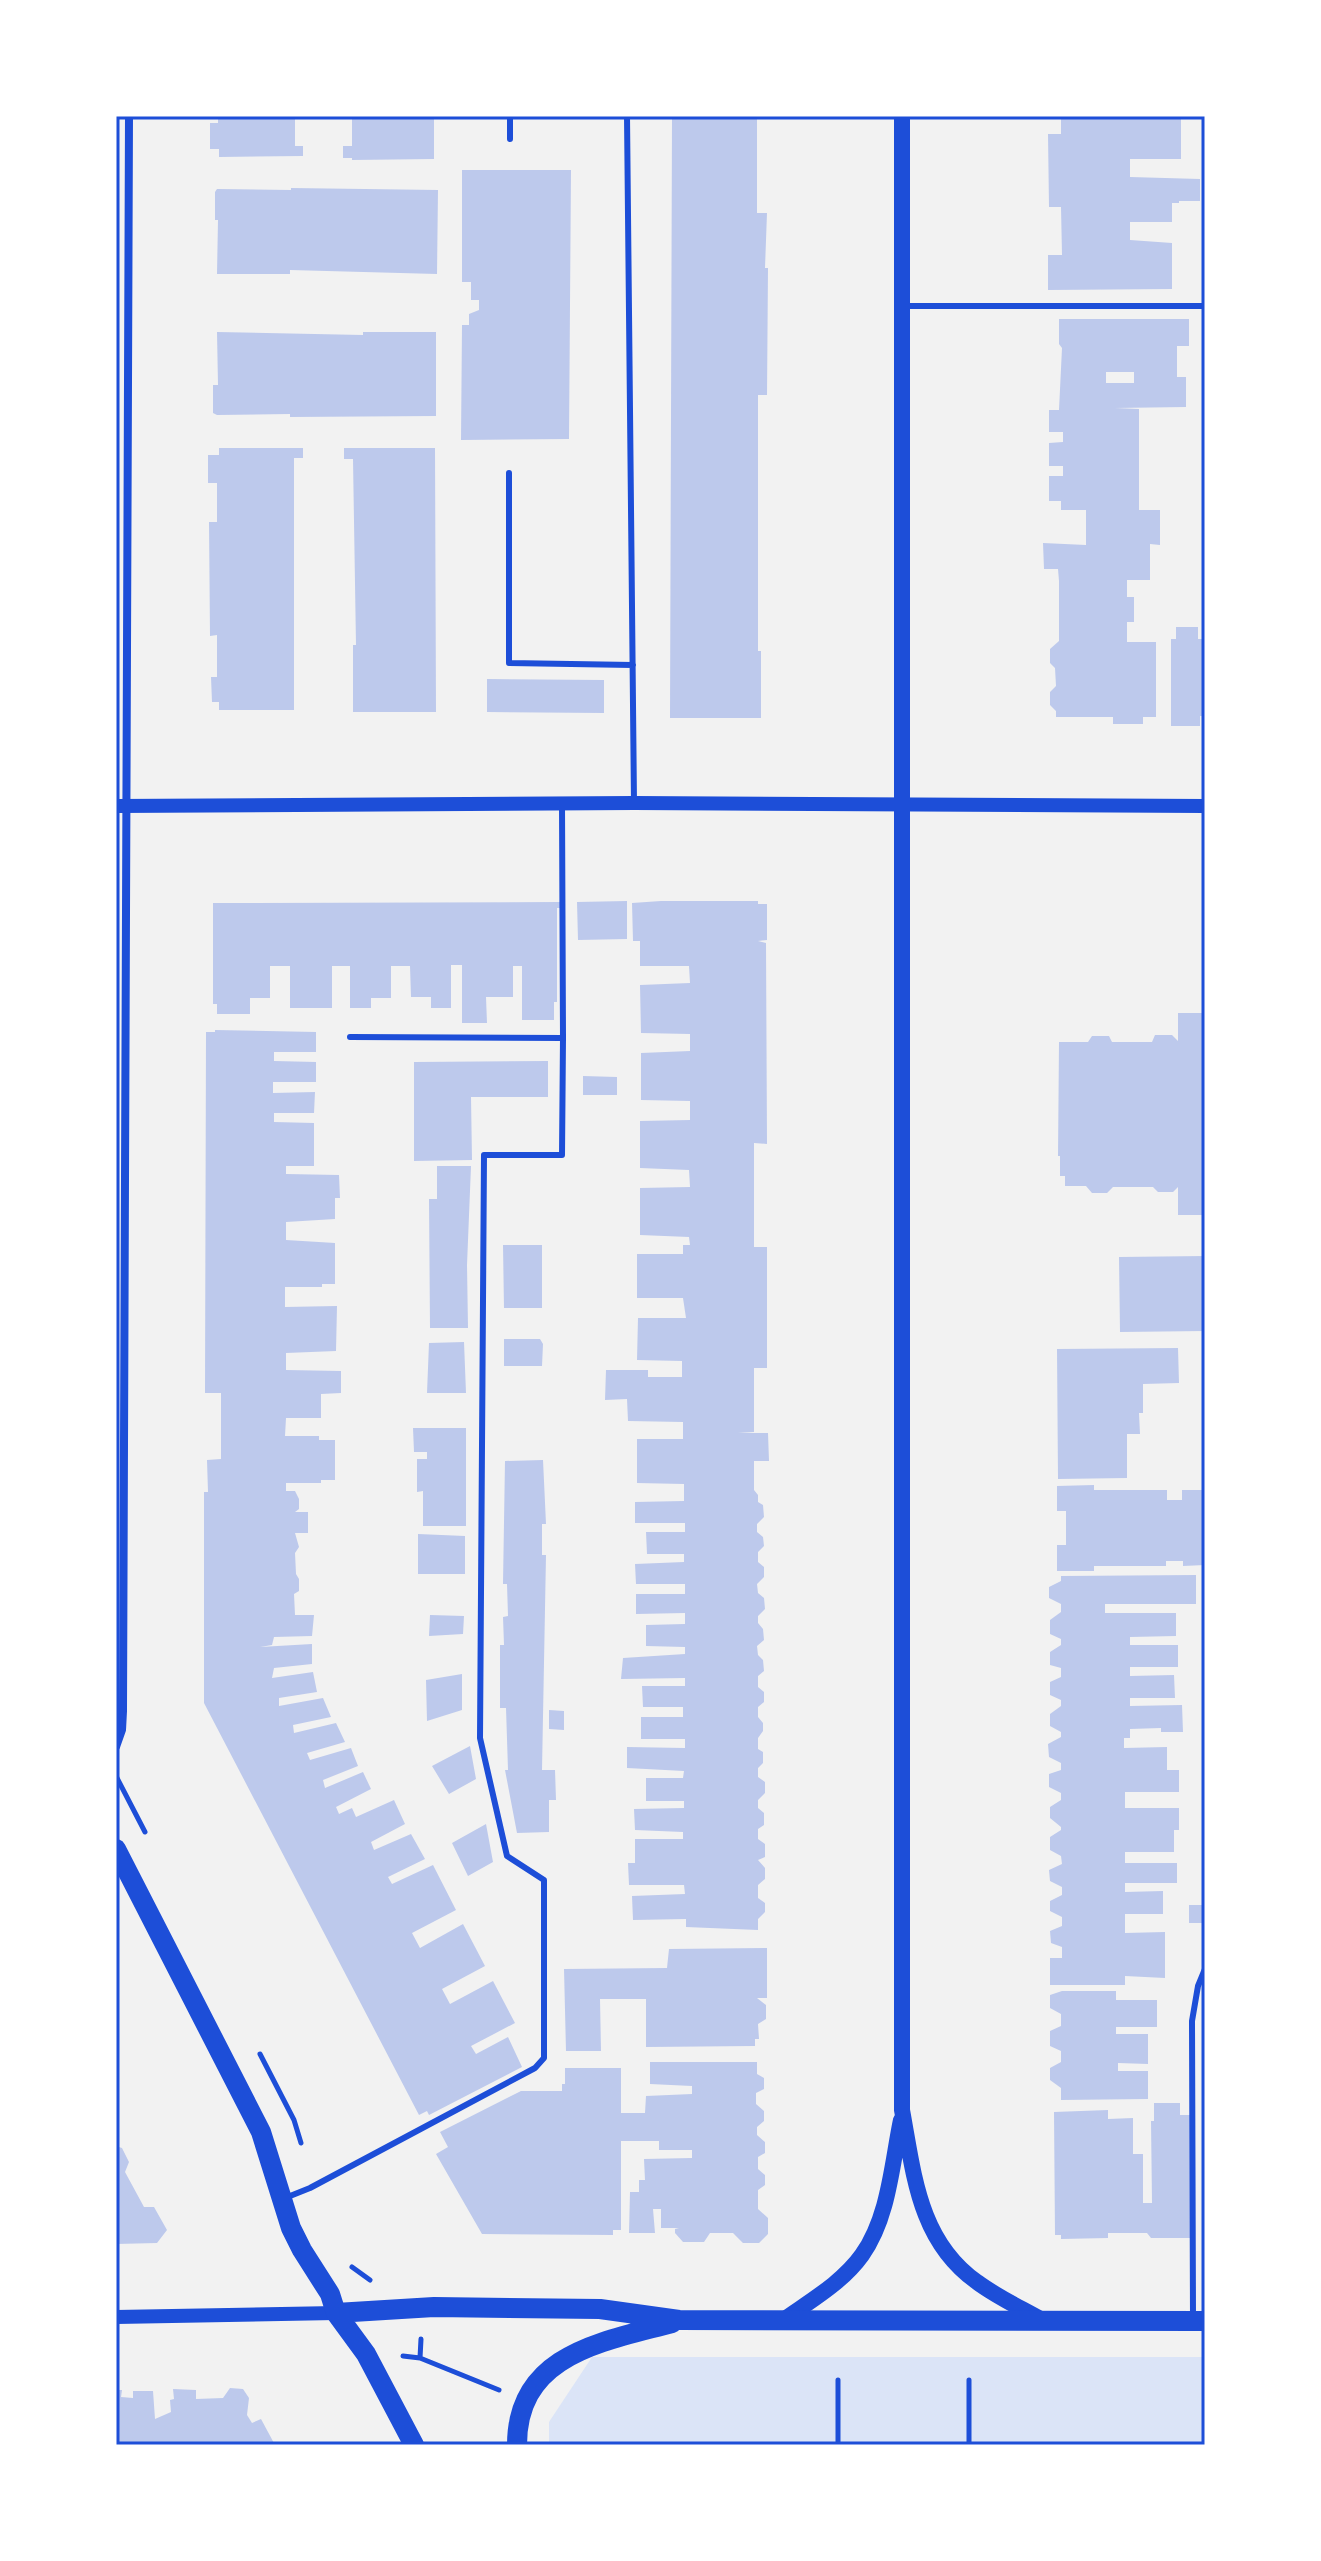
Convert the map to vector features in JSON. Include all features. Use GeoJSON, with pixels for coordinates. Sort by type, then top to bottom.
{"type":"FeatureCollection","features":[{"type":"Feature","properties":{"kind":"main road"},"geometry":{"type":"LineString","coordinates":[[782,2321],[831,2287],[863,2254],[887,2196],[902,2110],[902,116]]}},
{"type":"Feature","properties":{"kind":"main road"},"geometry":{"type":"LineString","coordinates":[[116,1849],[261,2132],[291,2228],[330,2294],[336,2313],[366,2354],[414,2445]]}},
{"type":"Feature","properties":{"kind":"main road"},"geometry":{"type":"LineString","coordinates":[[902,2110],[918,2199],[944,2252],[977,2282],[1042,2320]]}},
{"type":"Feature","properties":{"kind":"main road"},"geometry":{"type":"LineString","coordinates":[[336,2313],[434,2307],[600,2309],[679,2320],[1199,2321]]}},
{"type":"Feature","properties":{"kind":"main road"},"geometry":{"type":"LineString","coordinates":[[517,2445],[519,2417],[525,2400],[536,2382],[557,2363],[588,2346],[679,2320]]}},
{"type":"Feature","properties":{"kind":"street"},"geometry":{"type":"LineString","coordinates":[[116,1747],[122,1730],[123,1696],[122,806],[129,116]]}},
{"type":"Feature","properties":{"kind":"street"},"geometry":{"type":"LineString","coordinates":[[122,806],[634,803],[1205,806]]}},
{"type":"Feature","properties":{"kind":"street"},"geometry":{"type":"LineString","coordinates":[[116,2317],[336,2313]]}},
{"type":"Feature","properties":{"kind":"lane"},"geometry":{"type":"LineString","coordinates":[[510,116],[510,139]]}},
{"type":"Feature","properties":{"kind":"lane"},"geometry":{"type":"LineString","coordinates":[[627,116],[634,803]]}},
{"type":"Feature","properties":{"kind":"lane"},"geometry":{"type":"LineString","coordinates":[[903,306],[1205,306]]}},
{"type":"Feature","properties":{"kind":"lane"},"geometry":{"type":"LineString","coordinates":[[509,473],[509,663],[633,665]]}},
{"type":"Feature","properties":{"kind":"lane"},"geometry":{"type":"LineString","coordinates":[[282,2199],[310,2188],[535,2068],[544,2058],[544,1880],[507,1856],[480,1738],[484,1155],[562,1155],[562,804]]}},
{"type":"Feature","properties":{"kind":"lane"},"geometry":{"type":"LineString","coordinates":[[350,1037],[563,1038]]}},
{"type":"Feature","properties":{"kind":"lane"},"geometry":{"type":"LineString","coordinates":[[1199,2321],[1192,2021],[1198,1986],[1205,1969]]}},
{"type":"Feature","properties":{"kind":"path"},"geometry":{"type":"LineString","coordinates":[[395,2355],[420,2358],[500,2390]]}},
{"type":"Feature","properties":{"kind":"path"},"geometry":{"type":"LineString","coordinates":[[838,2380],[838,2445]]}},
{"type":"Feature","properties":{"kind":"path"},"geometry":{"type":"LineString","coordinates":[[969,2380],[969,2445]]}},
{"type":"Feature","properties":{"kind":"shaded area"},"geometry":{"type":"Polygon","coordinates":[[[592,2357],[1205,2357],[1205,2445],[549,2445],[549,2422],[592,2357]]]}},
{"type":"Feature","properties":{"kind":"building"},"geometry":{"type":"Polygon","coordinates":[[[218,116],[295,116],[295,146],[303,146],[303,156],[219,157],[219,149],[210,149],[210,123],[218,123],[218,116]]]}},
{"type":"Feature","properties":{"kind":"building"},"geometry":{"type":"Polygon","coordinates":[[[352,116],[434,116],[434,159],[343,158],[343,146],[352,146],[352,116]]]}},
{"type":"Feature","properties":{"kind":"building"},"geometry":{"type":"Polygon","coordinates":[[[672,116],[757,116],[757,213],[767,213],[765,268],[768,268],[767,395],[758,395],[761,718],[670,718],[672,116]]]}},
{"type":"Feature","properties":{"kind":"building"},"geometry":{"type":"Polygon","coordinates":[[[1061,116],[1181,116],[1181,159],[1130,159],[1130,177],[1200,179],[1200,201],[1172,203],[1172,222],[1130,222],[1130,240],[1172,243],[1172,289],[1048,290],[1048,255],[1062,255],[1061,207],[1049,207],[1048,134],[1061,134],[1061,116]]]}},
{"type":"Feature","properties":{"kind":"building"},"geometry":{"type":"Polygon","coordinates":[[[462,170],[571,170],[569,439],[461,440],[462,325],[469,325],[469,314],[479,310],[479,300],[471,300],[471,282],[462,282],[462,170]]]}},
{"type":"Feature","properties":{"kind":"building"},"geometry":{"type":"Polygon","coordinates":[[[217,189],[438,190],[437,274],[290,270],[290,274],[217,274],[217,189]]]}},
{"type":"Feature","properties":{"kind":"building"},"geometry":{"type":"Polygon","coordinates":[[[1059,319],[1189,319],[1189,346],[1177,346],[1177,377],[1186,377],[1186,407],[1115,408],[1139,409],[1139,510],[1160,510],[1160,545],[1150,544],[1150,580],[1127,580],[1127,597],[1134,597],[1134,622],[1127,622],[1127,642],[1156,642],[1156,717],[1143,717],[1143,724],[1113,724],[1113,717],[1056,717],[1056,711],[1050,705],[1050,692],[1056,686],[1050,649],[1059,641],[1059,581],[1058,569],[1044,569],[1043,543],[1086,545],[1086,510],[1061,510],[1061,501],[1049,501],[1049,476],[1063,476],[1063,466],[1049,466],[1049,443],[1063,442],[1063,432],[1049,432],[1049,410],[1059,410],[1062,348],[1059,344],[1059,319]],[[1106,372],[1106,383],[1134,383],[1134,372],[1106,372]]]}},
{"type":"Feature","properties":{"kind":"building"},"geometry":{"type":"Polygon","coordinates":[[[217,332],[363,335],[363,332],[436,332],[436,416],[217,415],[213,413],[213,385],[218,385],[217,332]]]}},
{"type":"Feature","properties":{"kind":"building"},"geometry":{"type":"Polygon","coordinates":[[[219,448],[303,448],[303,458],[294,458],[294,710],[219,710],[219,702],[212,702],[211,677],[217,677],[217,635],[210,636],[209,522],[217,522],[217,483],[208,483],[208,455],[219,455],[219,448]]]}},
{"type":"Feature","properties":{"kind":"building"},"geometry":{"type":"Polygon","coordinates":[[[344,448],[435,448],[436,712],[353,712],[353,645],[356,645],[353,459],[344,459],[344,448]]]}},
{"type":"Feature","properties":{"kind":"building"},"geometry":{"type":"Polygon","coordinates":[[[1176,627],[1198,627],[1198,639],[1205,639],[1205,716],[1200,716],[1200,726],[1171,726],[1171,639],[1176,639],[1176,627]]]}},
{"type":"Feature","properties":{"kind":"building"},"geometry":{"type":"Polygon","coordinates":[[[487,679],[604,680],[604,713],[487,712],[487,679]]]}},
{"type":"Feature","properties":{"kind":"building"},"geometry":{"type":"Polygon","coordinates":[[[627,901],[627,939],[578,940],[577,902],[627,901]]]}},
{"type":"Feature","properties":{"kind":"building"},"geometry":{"type":"Polygon","coordinates":[[[758,901],[758,904],[767,904],[767,940],[758,941],[766,943],[767,1144],[754,1143],[754,1247],[767,1247],[767,1368],[754,1368],[754,1432],[738,1433],[768,1433],[769,1461],[754,1461],[754,1490],[758,1502],[763,1505],[764,1517],[757,1524],[757,1532],[763,1537],[764,1546],[758,1552],[758,1562],[764,1567],[764,1577],[757,1584],[758,1593],[764,1598],[765,1609],[758,1616],[764,1640],[757,1646],[764,1671],[758,1676],[758,1687],[764,1692],[764,1702],[758,1707],[763,1731],[758,1738],[758,1749],[763,1752],[763,1763],[758,1768],[758,1777],[765,1782],[765,1793],[758,1800],[758,1808],[764,1813],[764,1825],[758,1829],[758,1839],[765,1844],[765,1857],[758,1860],[765,1868],[765,1879],[758,1885],[758,1898],[765,1903],[765,1912],[758,1919],[758,1930],[686,1927],[686,1919],[633,1920],[632,1896],[685,1894],[684,1885],[629,1885],[628,1863],[635,1863],[635,1839],[683,1839],[683,1832],[635,1830],[634,1809],[684,1808],[684,1801],[646,1801],[646,1778],[683,1778],[684,1771],[627,1768],[627,1747],[685,1748],[685,1739],[641,1739],[641,1717],[683,1717],[683,1707],[643,1707],[642,1686],[685,1686],[685,1678],[621,1679],[623,1658],[685,1654],[685,1647],[646,1646],[646,1625],[685,1624],[685,1613],[636,1614],[636,1594],[685,1594],[685,1584],[636,1584],[635,1564],[684,1562],[684,1554],[647,1554],[646,1532],[685,1532],[685,1523],[635,1523],[635,1502],[684,1501],[684,1484],[637,1483],[637,1439],[683,1439],[683,1422],[628,1421],[627,1399],[605,1400],[606,1370],[648,1370],[648,1377],[682,1377],[682,1361],[637,1360],[638,1318],[686,1318],[683,1298],[637,1298],[637,1254],[683,1254],[683,1245],[690,1245],[689,1237],[640,1235],[640,1188],[690,1187],[689,1170],[640,1168],[640,1121],[690,1120],[690,1101],[641,1100],[641,1053],[690,1051],[690,1034],[641,1033],[640,985],[690,983],[689,966],[640,966],[640,941],[633,941],[632,903],[758,901]]]}},
{"type":"Feature","properties":{"kind":"building"},"geometry":{"type":"Polygon","coordinates":[[[560,902],[560,908],[557,908],[557,1002],[554,1002],[554,1020],[522,1020],[522,966],[513,966],[513,997],[486,997],[487,1023],[462,1023],[462,965],[451,965],[451,1008],[431,1008],[431,997],[411,997],[410,966],[391,966],[391,998],[371,998],[371,1008],[350,1008],[350,966],[332,966],[332,1008],[290,1008],[290,966],[270,966],[270,998],[250,998],[250,1014],[217,1014],[217,1004],[213,1004],[213,903],[560,902]]]}},
{"type":"Feature","properties":{"kind":"building"},"geometry":{"type":"Polygon","coordinates":[[[1178,1013],[1205,1013],[1205,1215],[1178,1215],[1178,1187],[1173,1192],[1158,1192],[1153,1187],[1113,1187],[1107,1193],[1092,1193],[1086,1186],[1065,1186],[1065,1176],[1060,1176],[1058,1156],[1059,1042],[1088,1042],[1092,1036],[1109,1036],[1112,1042],[1152,1042],[1155,1035],[1172,1035],[1178,1041],[1178,1013]]]}},
{"type":"Feature","properties":{"kind":"building"},"geometry":{"type":"Polygon","coordinates":[[[206,1032],[316,1032],[316,1052],[274,1052],[274,1061],[316,1062],[316,1082],[273,1082],[273,1093],[315,1092],[314,1113],[274,1113],[274,1122],[314,1123],[314,1166],[286,1166],[286,1174],[339,1175],[340,1198],[335,1198],[335,1219],[286,1222],[286,1240],[335,1243],[335,1284],[285,1287],[285,1307],[337,1306],[336,1351],[286,1353],[286,1370],[341,1371],[341,1393],[321,1394],[321,1418],[286,1418],[285,1436],[319,1436],[319,1440],[335,1440],[335,1480],[286,1483],[286,1491],[295,1491],[299,1499],[299,1509],[295,1512],[308,1512],[308,1533],[295,1533],[299,1547],[295,1553],[299,1591],[294,1594],[295,1615],[314,1615],[312,1636],[274,1637],[272,1645],[260,1647],[312,1644],[312,1664],[274,1668],[272,1678],[313,1672],[317,1692],[279,1698],[279,1706],[323,1698],[331,1717],[293,1725],[294,1733],[336,1723],[345,1742],[307,1753],[310,1760],[351,1748],[358,1766],[323,1780],[325,1788],[363,1772],[371,1789],[336,1807],[339,1814],[352,1808],[356,1817],[394,1800],[405,1824],[371,1842],[374,1850],[411,1834],[425,1859],[388,1877],[392,1884],[433,1865],[456,1910],[412,1933],[420,1948],[463,1924],[485,1966],[442,1989],[450,2004],[493,1981],[515,2023],[471,2046],[476,2054],[508,2037],[522,2067],[429,2115],[427,2111],[419,2115],[204,1703],[204,1492],[208,1492],[207,1460],[221,1459],[221,1393],[205,1393],[206,1032]]]}},
{"type":"Feature","properties":{"kind":"building"},"geometry":{"type":"Polygon","coordinates":[[[548,1061],[548,1097],[471,1097],[472,1160],[414,1161],[414,1062],[548,1061]]]}},
{"type":"Feature","properties":{"kind":"building"},"geometry":{"type":"Polygon","coordinates":[[[583,1076],[617,1077],[617,1095],[583,1095],[583,1076]]]}},
{"type":"Feature","properties":{"kind":"building"},"geometry":{"type":"Polygon","coordinates":[[[437,1166],[471,1166],[468,1328],[430,1328],[429,1199],[437,1199],[437,1166]]]}},
{"type":"Feature","properties":{"kind":"building"},"geometry":{"type":"Polygon","coordinates":[[[503,1245],[542,1245],[542,1308],[504,1308],[503,1245]]]}},
{"type":"Feature","properties":{"kind":"building"},"geometry":{"type":"Polygon","coordinates":[[[1205,1256],[1205,1331],[1120,1332],[1119,1257],[1205,1256]]]}},
{"type":"Feature","properties":{"kind":"building"},"geometry":{"type":"Polygon","coordinates":[[[504,1339],[540,1339],[543,1344],[542,1366],[504,1366],[504,1339]]]}},
{"type":"Feature","properties":{"kind":"building"},"geometry":{"type":"Polygon","coordinates":[[[464,1342],[466,1393],[427,1393],[429,1343],[464,1342]]]}},
{"type":"Feature","properties":{"kind":"building"},"geometry":{"type":"Polygon","coordinates":[[[1178,1348],[1179,1383],[1143,1384],[1140,1434],[1127,1434],[1127,1478],[1058,1479],[1057,1349],[1178,1348]]]}},
{"type":"Feature","properties":{"kind":"building"},"geometry":{"type":"Polygon","coordinates":[[[413,1428],[466,1428],[466,1526],[423,1526],[423,1491],[417,1492],[417,1459],[427,1459],[427,1452],[414,1452],[413,1428]]]}},
{"type":"Feature","properties":{"kind":"building"},"geometry":{"type":"Polygon","coordinates":[[[543,1460],[546,1524],[542,1524],[542,1555],[546,1555],[542,1770],[555,1770],[556,1800],[549,1800],[549,1832],[517,1833],[505,1770],[508,1770],[506,1708],[500,1708],[500,1645],[504,1645],[503,1617],[508,1616],[507,1584],[503,1584],[505,1461],[543,1460]]]}},
{"type":"Feature","properties":{"kind":"building"},"geometry":{"type":"Polygon","coordinates":[[[1094,1485],[1094,1490],[1167,1490],[1167,1500],[1182,1500],[1182,1490],[1205,1490],[1205,1565],[1183,1566],[1183,1561],[1166,1561],[1166,1566],[1094,1566],[1094,1571],[1057,1571],[1057,1545],[1066,1545],[1066,1511],[1057,1511],[1057,1486],[1094,1485]]]}},
{"type":"Feature","properties":{"kind":"building"},"geometry":{"type":"Polygon","coordinates":[[[418,1534],[465,1536],[465,1574],[418,1574],[418,1534]]]}},
{"type":"Feature","properties":{"kind":"building"},"geometry":{"type":"Polygon","coordinates":[[[1196,1575],[1196,1604],[1105,1604],[1105,1613],[1176,1613],[1176,1636],[1130,1637],[1130,1645],[1178,1645],[1178,1667],[1130,1667],[1130,1676],[1174,1675],[1175,1698],[1130,1698],[1130,1706],[1182,1705],[1183,1732],[1161,1732],[1161,1728],[1130,1729],[1130,1738],[1124,1738],[1124,1748],[1167,1747],[1167,1770],[1179,1770],[1179,1792],[1125,1792],[1125,1808],[1179,1808],[1179,1830],[1174,1830],[1174,1852],[1125,1852],[1125,1863],[1177,1863],[1177,1883],[1125,1883],[1125,1892],[1163,1891],[1163,1914],[1125,1914],[1125,1933],[1165,1932],[1165,1978],[1125,1976],[1125,1985],[1050,1985],[1050,1958],[1062,1958],[1062,1947],[1051,1943],[1050,1931],[1062,1926],[1062,1917],[1050,1911],[1050,1901],[1062,1895],[1062,1887],[1050,1881],[1049,1870],[1062,1864],[1061,1856],[1050,1850],[1050,1837],[1061,1827],[1050,1818],[1050,1807],[1061,1800],[1061,1793],[1049,1787],[1049,1774],[1061,1770],[1061,1763],[1049,1757],[1048,1744],[1061,1737],[1061,1732],[1050,1726],[1050,1714],[1061,1706],[1061,1700],[1050,1695],[1050,1682],[1061,1677],[1061,1668],[1050,1665],[1050,1652],[1061,1645],[1061,1639],[1050,1634],[1050,1620],[1061,1612],[1061,1604],[1049,1598],[1049,1587],[1061,1581],[1061,1576],[1196,1575]]]}},
{"type":"Feature","properties":{"kind":"building"},"geometry":{"type":"Polygon","coordinates":[[[430,1615],[464,1616],[463,1634],[429,1636],[430,1615]]]}},
{"type":"Feature","properties":{"kind":"building"},"geometry":{"type":"Polygon","coordinates":[[[462,1674],[462,1710],[427,1721],[426,1680],[462,1674]]]}},
{"type":"Feature","properties":{"kind":"building"},"geometry":{"type":"Polygon","coordinates":[[[549,1710],[564,1711],[564,1730],[549,1729],[549,1710]]]}},
{"type":"Feature","properties":{"kind":"building"},"geometry":{"type":"Polygon","coordinates":[[[470,1746],[476,1779],[449,1794],[432,1766],[470,1746]]]}},
{"type":"Feature","properties":{"kind":"building"},"geometry":{"type":"Polygon","coordinates":[[[486,1824],[493,1862],[468,1876],[452,1843],[486,1824]]]}},
{"type":"Feature","properties":{"kind":"building"},"geometry":{"type":"Polygon","coordinates":[[[1189,1905],[1205,1905],[1205,1923],[1189,1923],[1189,1905]]]}},
{"type":"Feature","properties":{"kind":"building"},"geometry":{"type":"Polygon","coordinates":[[[767,1948],[767,1998],[757,1998],[766,2005],[766,2019],[758,2024],[759,2039],[755,2039],[755,2046],[646,2047],[646,1999],[600,1999],[601,2051],[566,2051],[564,1969],[667,1968],[669,1949],[767,1948]]]}},
{"type":"Feature","properties":{"kind":"building"},"geometry":{"type":"Polygon","coordinates":[[[1062,1991],[1116,1991],[1116,2000],[1157,2000],[1157,2027],[1116,2027],[1116,2034],[1148,2034],[1148,2064],[1118,2063],[1118,2071],[1148,2071],[1148,2099],[1061,2100],[1061,2088],[1050,2080],[1050,2068],[1061,2062],[1061,2051],[1050,2046],[1050,2031],[1061,2026],[1061,2014],[1050,2008],[1050,1995],[1062,1991]]]}},
{"type":"Feature","properties":{"kind":"building"},"geometry":{"type":"Polygon","coordinates":[[[650,2062],[757,2062],[757,2074],[764,2078],[764,2089],[756,2093],[756,2104],[764,2111],[764,2121],[757,2127],[757,2135],[765,2142],[765,2153],[758,2157],[758,2169],[765,2175],[765,2185],[758,2190],[758,2209],[768,2218],[768,2234],[759,2243],[743,2243],[733,2233],[710,2233],[704,2242],[683,2242],[675,2233],[675,2229],[679,2228],[661,2228],[661,2209],[653,2209],[655,2233],[629,2233],[630,2192],[639,2192],[639,2180],[645,2180],[644,2159],[692,2158],[692,2150],[659,2150],[659,2141],[621,2141],[621,2230],[613,2230],[613,2235],[482,2234],[436,2154],[448,2147],[440,2132],[521,2091],[562,2091],[565,2068],[621,2068],[621,2113],[645,2113],[646,2096],[692,2094],[692,2086],[650,2084],[650,2062]]]}},
{"type":"Feature","properties":{"kind":"building"},"geometry":{"type":"Polygon","coordinates":[[[1154,2103],[1180,2103],[1180,2115],[1190,2115],[1192,2238],[1151,2238],[1147,2233],[1108,2233],[1108,2238],[1061,2239],[1061,2235],[1055,2235],[1054,2112],[1108,2110],[1108,2119],[1133,2118],[1133,2154],[1143,2154],[1143,2203],[1152,2203],[1151,2121],[1154,2121],[1154,2103]]]}},
{"type":"Feature","properties":{"kind":"building"},"geometry":{"type":"Polygon","coordinates":[[[116,2146],[122,2148],[129,2162],[125,2172],[144,2207],[154,2207],[167,2230],[157,2243],[116,2244],[116,2146]]]}},
{"type":"Feature","properties":{"kind":"building"},"geometry":{"type":"Polygon","coordinates":[[[230,2388],[243,2389],[249,2398],[247,2415],[252,2423],[261,2419],[275,2445],[116,2445],[116,2390],[122,2390],[121,2397],[133,2398],[133,2391],[153,2391],[155,2419],[171,2412],[173,2389],[196,2390],[196,2399],[223,2398],[230,2388]]]}}]}
